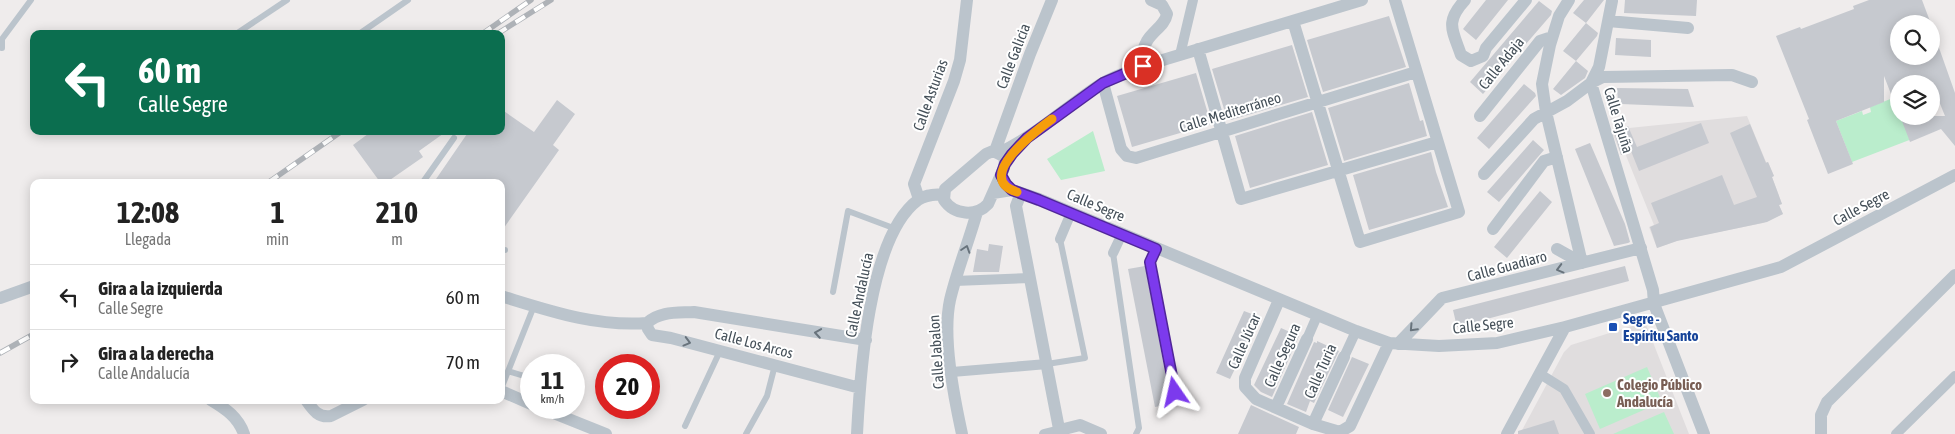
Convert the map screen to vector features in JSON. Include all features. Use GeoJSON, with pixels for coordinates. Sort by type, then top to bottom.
{"type":"FeatureCollection","features":[{"type":"Feature","properties":{"kind":"street","name":"Calle Asturias"},"geometry":{"type":"LineString","coordinates":[[919,199],[914,184],[954,81],[960,60],[967,0]]}},
{"type":"Feature","properties":{"kind":"street","name":"Calle Galicia"},"geometry":{"type":"LineString","coordinates":[[1000,161],[1006,123],[1052,0]]}},
{"type":"Feature","properties":{"kind":"street"},"geometry":{"type":"LineString","coordinates":[[1143,66],[1143,52],[1146,42],[1166,18],[1164,7],[1151,0]]}},
{"type":"Feature","properties":{"kind":"street"},"geometry":{"type":"LineString","coordinates":[[1180,55],[1193,0]]}},
{"type":"Feature","properties":{"kind":"street"},"geometry":{"type":"LineString","coordinates":[[1017,192],[1006,184],[1000,161],[986,154],[945,189],[944,194],[946,203],[956,210],[965,213],[977,212],[988,204],[993,193],[1000,161],[1023,140],[1103,83],[1143,66],[1362,0]]}},
{"type":"Feature","properties":{"kind":"street"},"geometry":{"type":"LineString","coordinates":[[1293,21],[1360,242],[1459,212],[1395,0]]}},
{"type":"Feature","properties":{"kind":"street"},"geometry":{"type":"LineString","coordinates":[[1465,0],[1453,15],[1452,26],[1461,55],[1471,61],[1483,56],[1486,48],[1526,0]]}},
{"type":"Feature","properties":{"kind":"street"},"geometry":{"type":"LineString","coordinates":[[1569,0],[1559,16],[1552,37],[1542,84],[1546,112],[1582,264]]}},
{"type":"Feature","properties":{"kind":"street","name":"Calle Tajuña"},"geometry":{"type":"LineString","coordinates":[[1612,1],[1599,67],[1590,83],[1641,248],[1653,290],[1654,304],[1704,434]]}},
{"type":"Feature","properties":{"kind":"street"},"geometry":{"type":"LineString","coordinates":[[1608,22],[1688,28]]}},
{"type":"Feature","properties":{"kind":"street","name":"Calle Adaja"},"geometry":{"type":"LineString","coordinates":[[1480,116],[1540,41],[1552,37]]}},
{"type":"Feature","properties":{"kind":"street"},"geometry":{"type":"LineString","coordinates":[[1198,49],[1241,199],[1438,142]]}},
{"type":"Feature","properties":{"kind":"street","name":"Calle Mediterráneo"},"geometry":{"type":"LineString","coordinates":[[1103,83],[1120,145],[1127,156],[1136,158],[1416,72]]}},
{"type":"Feature","properties":{"kind":"street"},"geometry":{"type":"LineString","coordinates":[[1484,174],[1534,119],[1567,101],[1590,83],[1603,77],[1732,75],[1752,82]]}},
{"type":"Feature","properties":{"kind":"street"},"geometry":{"type":"LineString","coordinates":[[1006,123],[1008,134],[1015,142],[1023,140]]}},
{"type":"Feature","properties":{"kind":"street"},"geometry":{"type":"LineString","coordinates":[[1493,229],[1544,161],[1557,157]]}},
{"type":"Feature","properties":{"kind":"street","name":"Calle Segre"},"geometry":{"type":"LineString","coordinates":[[1017,192],[1356,331],[1393,343],[1439,346],[1497,343],[1654,304],[1781,267],[1955,175]]}},
{"type":"Feature","properties":{"kind":"street"},"geometry":{"type":"LineString","coordinates":[[993,193],[1017,192]]}},
{"type":"Feature","properties":{"kind":"street"},"geometry":{"type":"LineString","coordinates":[[1017,192],[1016,206],[1060,432]]}},
{"type":"Feature","properties":{"kind":"street"},"geometry":{"type":"LineString","coordinates":[[919,199],[928,195],[944,194]]}},
{"type":"Feature","properties":{"kind":"street","name":"Calle Andalucía"},"geometry":{"type":"LineString","coordinates":[[857,434],[866,340],[879,266],[886,247],[896,229],[911,206],[919,199]]}},
{"type":"Feature","properties":{"kind":"street","name":"Calle Jabalon"},"geometry":{"type":"LineString","coordinates":[[962,434],[952,372],[948,314],[955,281],[977,212]]}},
{"type":"Feature","properties":{"kind":"street"},"geometry":{"type":"LineString","coordinates":[[1060,239],[1071,213]]}},
{"type":"Feature","properties":{"kind":"street"},"geometry":{"type":"LineString","coordinates":[[1112,253],[1122,234]]}},
{"type":"Feature","properties":{"kind":"street","name":"Calle Guadiaro"},"geometry":{"type":"LineString","coordinates":[[1276,407],[1313,424],[1340,432],[1350,426],[1393,343],[1442,298],[1641,248]]}},
{"type":"Feature","properties":{"kind":"street"},"geometry":{"type":"LineString","coordinates":[[1557,249],[1582,264]]}},
{"type":"Feature","properties":{"kind":"street"},"geometry":{"type":"LineString","coordinates":[[1822,434],[1821,415],[1827,402],[1955,275]]}},
{"type":"Feature","properties":{"kind":"street"},"geometry":{"type":"LineString","coordinates":[[955,281],[1030,278]]}},
{"type":"Feature","properties":{"kind":"street"},"geometry":{"type":"LineString","coordinates":[[0,298],[30,287]]}},
{"type":"Feature","properties":{"kind":"street","name":"Calle Los Arcos"},"geometry":{"type":"LineString","coordinates":[[505,297],[587,321],[627,325],[647,323],[654,316],[668,313],[694,312],[866,340]]}},
{"type":"Feature","properties":{"kind":"street","name":"Calle Júcar"},"geometry":{"type":"LineString","coordinates":[[1276,407],[1256,399],[1248,391],[1244,381],[1280,300]]}},
{"type":"Feature","properties":{"kind":"street","name":"Calle Segura"},"geometry":{"type":"LineString","coordinates":[[1276,407],[1317,316]]}},
{"type":"Feature","properties":{"kind":"street","name":"Calle Los Arcos"},"geometry":{"type":"LineString","coordinates":[[647,323],[652,335],[860,388]]}},
{"type":"Feature","properties":{"kind":"street"},"geometry":{"type":"LineString","coordinates":[[1507,434],[1565,327]]}},
{"type":"Feature","properties":{"kind":"street","name":"Calle Turia"},"geometry":{"type":"LineString","coordinates":[[1313,424],[1356,331]]}},
{"type":"Feature","properties":{"kind":"street"},"geometry":{"type":"LineString","coordinates":[[952,372],[1047,364]]}},
{"type":"Feature","properties":{"kind":"street"},"geometry":{"type":"LineString","coordinates":[[1540,374],[1564,390],[1590,434]]}},
{"type":"Feature","properties":{"kind":"street"},"geometry":{"type":"LineString","coordinates":[[1896,434],[1955,376]]}},
{"type":"Feature","properties":{"kind":"street"},"geometry":{"type":"LineString","coordinates":[[505,392],[520,399]]}},
{"type":"Feature","properties":{"kind":"street"},"geometry":{"type":"LineString","coordinates":[[218,404],[231,413],[241,426],[244,434]]}},
{"type":"Feature","properties":{"kind":"street"},"geometry":{"type":"LineString","coordinates":[[309,404],[315,413],[326,417],[355,404]]}},
{"type":"Feature","properties":{"kind":"street"},"geometry":{"type":"LineString","coordinates":[[568,419],[606,434]]}},
{"type":"Feature","properties":{"kind":"street"},"geometry":{"type":"LineString","coordinates":[[1044,434],[1060,432],[1080,425],[1100,434]]}},
{"type":"Feature","properties":{"kind":"lane"},"geometry":{"type":"LineString","coordinates":[[2,48],[2,39],[31,0]]}},
{"type":"Feature","properties":{"kind":"lane"},"geometry":{"type":"LineString","coordinates":[[242,30],[287,0]]}},
{"type":"Feature","properties":{"kind":"lane"},"geometry":{"type":"LineString","coordinates":[[365,30],[408,0]]}},
{"type":"Feature","properties":{"kind":"lane"},"geometry":{"type":"LineString","coordinates":[[425,179],[454,138]]}},
{"type":"Feature","properties":{"kind":"lane"},"geometry":{"type":"LineString","coordinates":[[833,292],[848,211],[896,229]]}},
{"type":"Feature","properties":{"kind":"lane"},"geometry":{"type":"LineString","coordinates":[[1047,364],[1085,358],[1060,239]]}},
{"type":"Feature","properties":{"kind":"lane"},"geometry":{"type":"LineString","coordinates":[[1156,249],[1150,262],[1177,400]]}},
{"type":"Feature","properties":{"kind":"lane"},"geometry":{"type":"LineString","coordinates":[[1112,253],[1139,428],[1136,434]]}},
{"type":"Feature","properties":{"kind":"lane"},"geometry":{"type":"LineString","coordinates":[[505,379],[534,306]]}},
{"type":"Feature","properties":{"kind":"lane"},"geometry":{"type":"LineString","coordinates":[[685,426],[720,351]]}},
{"type":"Feature","properties":{"kind":"lane"},"geometry":{"type":"LineString","coordinates":[[746,434],[767,396],[775,366]]}},
{"type":"Feature","properties":{"kind":"lane"},"geometry":{"type":"LineString","coordinates":[[508,371],[520,375]]}},
{"type":"Feature","properties":{"kind":"shaded area"},"geometry":{"type":"Polygon","coordinates":[[[1747,116],[1766,162],[1768,162],[1774,176],[1772,177],[1782,204],[1779,205],[1783,214],[1763,223],[1679,240],[1657,248],[1649,227],[1654,225],[1625,153],[1621,155],[1612,132],[1628,126],[1629,128],[1747,116]]]}},
{"type":"Feature","properties":{"kind":"shaded area","name":"Colegio Público Andalucía"},"geometry":{"type":"Polygon","coordinates":[[[1645,322],[1689,434],[1520,434],[1564,352],[1571,345],[1645,322]]]}},
{"type":"Feature","properties":{"kind":"green space"},"geometry":{"type":"Polygon","coordinates":[[[1890,99],[1890,125],[1906,125],[1912,139],[1852,162],[1836,121],[1862,111],[1863,115],[1871,112],[1870,107],[1890,99]]]}},
{"type":"Feature","properties":{"kind":"green space"},"geometry":{"type":"Polygon","coordinates":[[[1093,131],[1105,171],[1061,180],[1047,159],[1093,131]]]}},
{"type":"Feature","properties":{"kind":"green space"},"geometry":{"type":"Polygon","coordinates":[[[1647,367],[1662,402],[1600,429],[1585,394],[1647,367]]]}},
{"type":"Feature","properties":{"kind":"green space"},"geometry":{"type":"Polygon","coordinates":[[[1664,412],[1674,434],[1613,434],[1664,412]]]}},
{"type":"Feature","properties":{"kind":"building"},"geometry":{"type":"Polygon","coordinates":[[[1486,0],[1508,0],[1476,40],[1463,29],[1486,0]]]}},
{"type":"Feature","properties":{"kind":"building"},"geometry":{"type":"Polygon","coordinates":[[[1584,0],[1604,0],[1586,23],[1573,13],[1584,0]]]}},
{"type":"Feature","properties":{"kind":"building"},"geometry":{"type":"Polygon","coordinates":[[[1625,0],[1697,0],[1696,16],[1624,13],[1625,0]]]}},
{"type":"Feature","properties":{"kind":"building"},"geometry":{"type":"Polygon","coordinates":[[[1869,0],[1922,0],[1928,15],[1890,15],[1890,65],[1940,65],[1940,51],[1955,93],[1955,146],[1941,129],[1910,142],[1903,125],[1940,125],[1940,116],[1945,116],[1940,104],[1940,75],[1890,75],[1890,91],[1884,76],[1884,102],[1836,121],[1853,164],[1828,174],[1807,120],[1809,119],[1776,36],[1800,27],[1801,29],[1854,9],[1853,6],[1869,0]]]}},
{"type":"Feature","properties":{"kind":"building"},"geometry":{"type":"Polygon","coordinates":[[[1539,1],[1552,11],[1551,15],[1483,94],[1470,82],[1539,1]]]}},
{"type":"Feature","properties":{"kind":"building"},"geometry":{"type":"Polygon","coordinates":[[[1389,16],[1406,67],[1323,92],[1307,40],[1389,16]]]}},
{"type":"Feature","properties":{"kind":"building"},"geometry":{"type":"Polygon","coordinates":[[[1586,23],[1598,33],[1576,61],[1563,51],[1586,23]]]}},
{"type":"Feature","properties":{"kind":"building"},"geometry":{"type":"Polygon","coordinates":[[[1616,38],[1651,40],[1651,57],[1615,55],[1616,38]]]}},
{"type":"Feature","properties":{"kind":"building"},"geometry":{"type":"Polygon","coordinates":[[[1292,45],[1308,97],[1231,120],[1227,119],[1212,69],[1292,45]]]}},
{"type":"Feature","properties":{"kind":"building"},"geometry":{"type":"Polygon","coordinates":[[[1576,61],[1588,71],[1585,78],[1561,95],[1553,89],[1576,61]]]}},
{"type":"Feature","properties":{"kind":"building"},"geometry":{"type":"Polygon","coordinates":[[[1196,73],[1211,124],[1132,147],[1117,96],[1196,73]]]}},
{"type":"Feature","properties":{"kind":"building"},"geometry":{"type":"Polygon","coordinates":[[[1409,83],[1420,121],[1423,120],[1427,136],[1344,161],[1328,108],[1409,83]]]}},
{"type":"Feature","properties":{"kind":"building"},"geometry":{"type":"Polygon","coordinates":[[[1524,84],[1536,96],[1489,149],[1477,138],[1524,84]]]}},
{"type":"Feature","properties":{"kind":"building"},"geometry":{"type":"Polygon","coordinates":[[[1617,88],[1688,89],[1694,107],[1621,104],[1618,101],[1617,88]]]}},
{"type":"Feature","properties":{"kind":"building"},"geometry":{"type":"Polygon","coordinates":[[[557,100],[575,114],[553,145],[559,150],[505,226],[505,179],[436,179],[466,135],[505,135],[505,112],[534,132],[557,100]]]}},
{"type":"Feature","properties":{"kind":"building"},"geometry":{"type":"Polygon","coordinates":[[[1312,112],[1328,165],[1250,188],[1235,136],[1312,112]]]}},
{"type":"Feature","properties":{"kind":"building"},"geometry":{"type":"Polygon","coordinates":[[[1701,123],[1709,143],[1639,171],[1631,151],[1621,155],[1614,132],[1628,126],[1637,147],[1701,123]]]}},
{"type":"Feature","properties":{"kind":"building"},"geometry":{"type":"Polygon","coordinates":[[[1750,124],[1766,163],[1768,162],[1774,176],[1772,177],[1782,204],[1779,205],[1783,214],[1767,222],[1677,241],[1657,248],[1650,227],[1659,223],[1651,203],[1722,175],[1734,205],[1757,197],[1730,133],[1750,124]]]}},
{"type":"Feature","properties":{"kind":"building"},"geometry":{"type":"Polygon","coordinates":[[[367,135],[441,135],[419,151],[423,157],[391,179],[378,179],[353,145],[367,135]]]}},
{"type":"Feature","properties":{"kind":"building"},"geometry":{"type":"Polygon","coordinates":[[[1533,140],[1544,150],[1499,202],[1487,192],[1533,140]]]}},
{"type":"Feature","properties":{"kind":"building"},"geometry":{"type":"Polygon","coordinates":[[[1590,143],[1625,224],[1630,242],[1628,243],[1614,246],[1575,149],[1590,143]]]}},
{"type":"Feature","properties":{"kind":"building"},"geometry":{"type":"Polygon","coordinates":[[[1431,152],[1448,207],[1369,230],[1353,175],[1431,152]]]}},
{"type":"Feature","properties":{"kind":"building"},"geometry":{"type":"Polygon","coordinates":[[[1540,191],[1552,202],[1507,258],[1494,247],[1540,191]]]}},
{"type":"Feature","properties":{"kind":"building"},"geometry":{"type":"Polygon","coordinates":[[[989,244],[1003,246],[999,272],[973,272],[977,249],[988,251],[989,244]]]}},
{"type":"Feature","properties":{"kind":"building"},"geometry":{"type":"Polygon","coordinates":[[[1145,266],[1171,404],[1155,407],[1128,269],[1145,266]]]}},
{"type":"Feature","properties":{"kind":"building"},"geometry":{"type":"Polygon","coordinates":[[[1625,266],[1629,281],[1457,327],[1453,310],[1625,266]]]}},
{"type":"Feature","properties":{"kind":"building"},"geometry":{"type":"Polygon","coordinates":[[[1244,311],[1260,317],[1230,379],[1216,373],[1244,311]]]}},
{"type":"Feature","properties":{"kind":"building"},"geometry":{"type":"Polygon","coordinates":[[[1281,328],[1299,336],[1272,397],[1261,392],[1254,385],[1281,328]]]}},
{"type":"Feature","properties":{"kind":"building"},"geometry":{"type":"Polygon","coordinates":[[[1317,341],[1339,351],[1314,403],[1310,401],[1306,412],[1287,404],[1314,342],[1317,343],[1317,341]]]}},
{"type":"Feature","properties":{"kind":"building"},"geometry":{"type":"Polygon","coordinates":[[[1352,357],[1369,364],[1343,417],[1328,410],[1352,357]]]}},
{"type":"Feature","properties":{"kind":"building"},"geometry":{"type":"Polygon","coordinates":[[[1251,405],[1299,427],[1296,434],[1238,434],[1251,405]]]}},
{"type":"Feature","properties":{"kind":"building"},"geometry":{"type":"Polygon","coordinates":[[[1554,420],[1559,434],[1518,434],[1518,431],[1554,420]]]}},
{"type":"Feature","properties":{"kind":"railway"},"geometry":{"type":"LineString","coordinates":[[488,30],[531,0]]}},
{"type":"Feature","properties":{"kind":"railway"},"geometry":{"type":"LineString","coordinates":[[503,30],[551,0]]}},
{"type":"Feature","properties":{"kind":"railway"},"geometry":{"type":"LineString","coordinates":[[273,179],[336,135]]}},
{"type":"Feature","properties":{"kind":"railway"},"geometry":{"type":"LineString","coordinates":[[0,353],[30,336]]}},
{"type":"Feature","properties":{"kind":"slow traffic"},"geometry":{"type":"LineString","coordinates":[[1017,192],[1012,190],[1003,180],[1001,175],[1005,164],[1019,145],[1052,119]]}},
{"type":"Feature","properties":{"kind":"place","name":"Segre - Espíritu Santo"},"geometry":{"type":"Point","coordinates":[1613,327]}},
{"type":"Feature","properties":{"kind":"place","name":"Colegio Público Andalucía"},"geometry":{"type":"Point","coordinates":[1607,393]}},
{"type":"Feature","properties":{"kind":"route"},"geometry":{"type":"LineString","coordinates":[[1143,66],[1120,74],[1103,83],[1027,138],[1012,154],[1005,164],[1001,175],[1012,190],[1156,249],[1150,262],[1175,392]]}}]}
